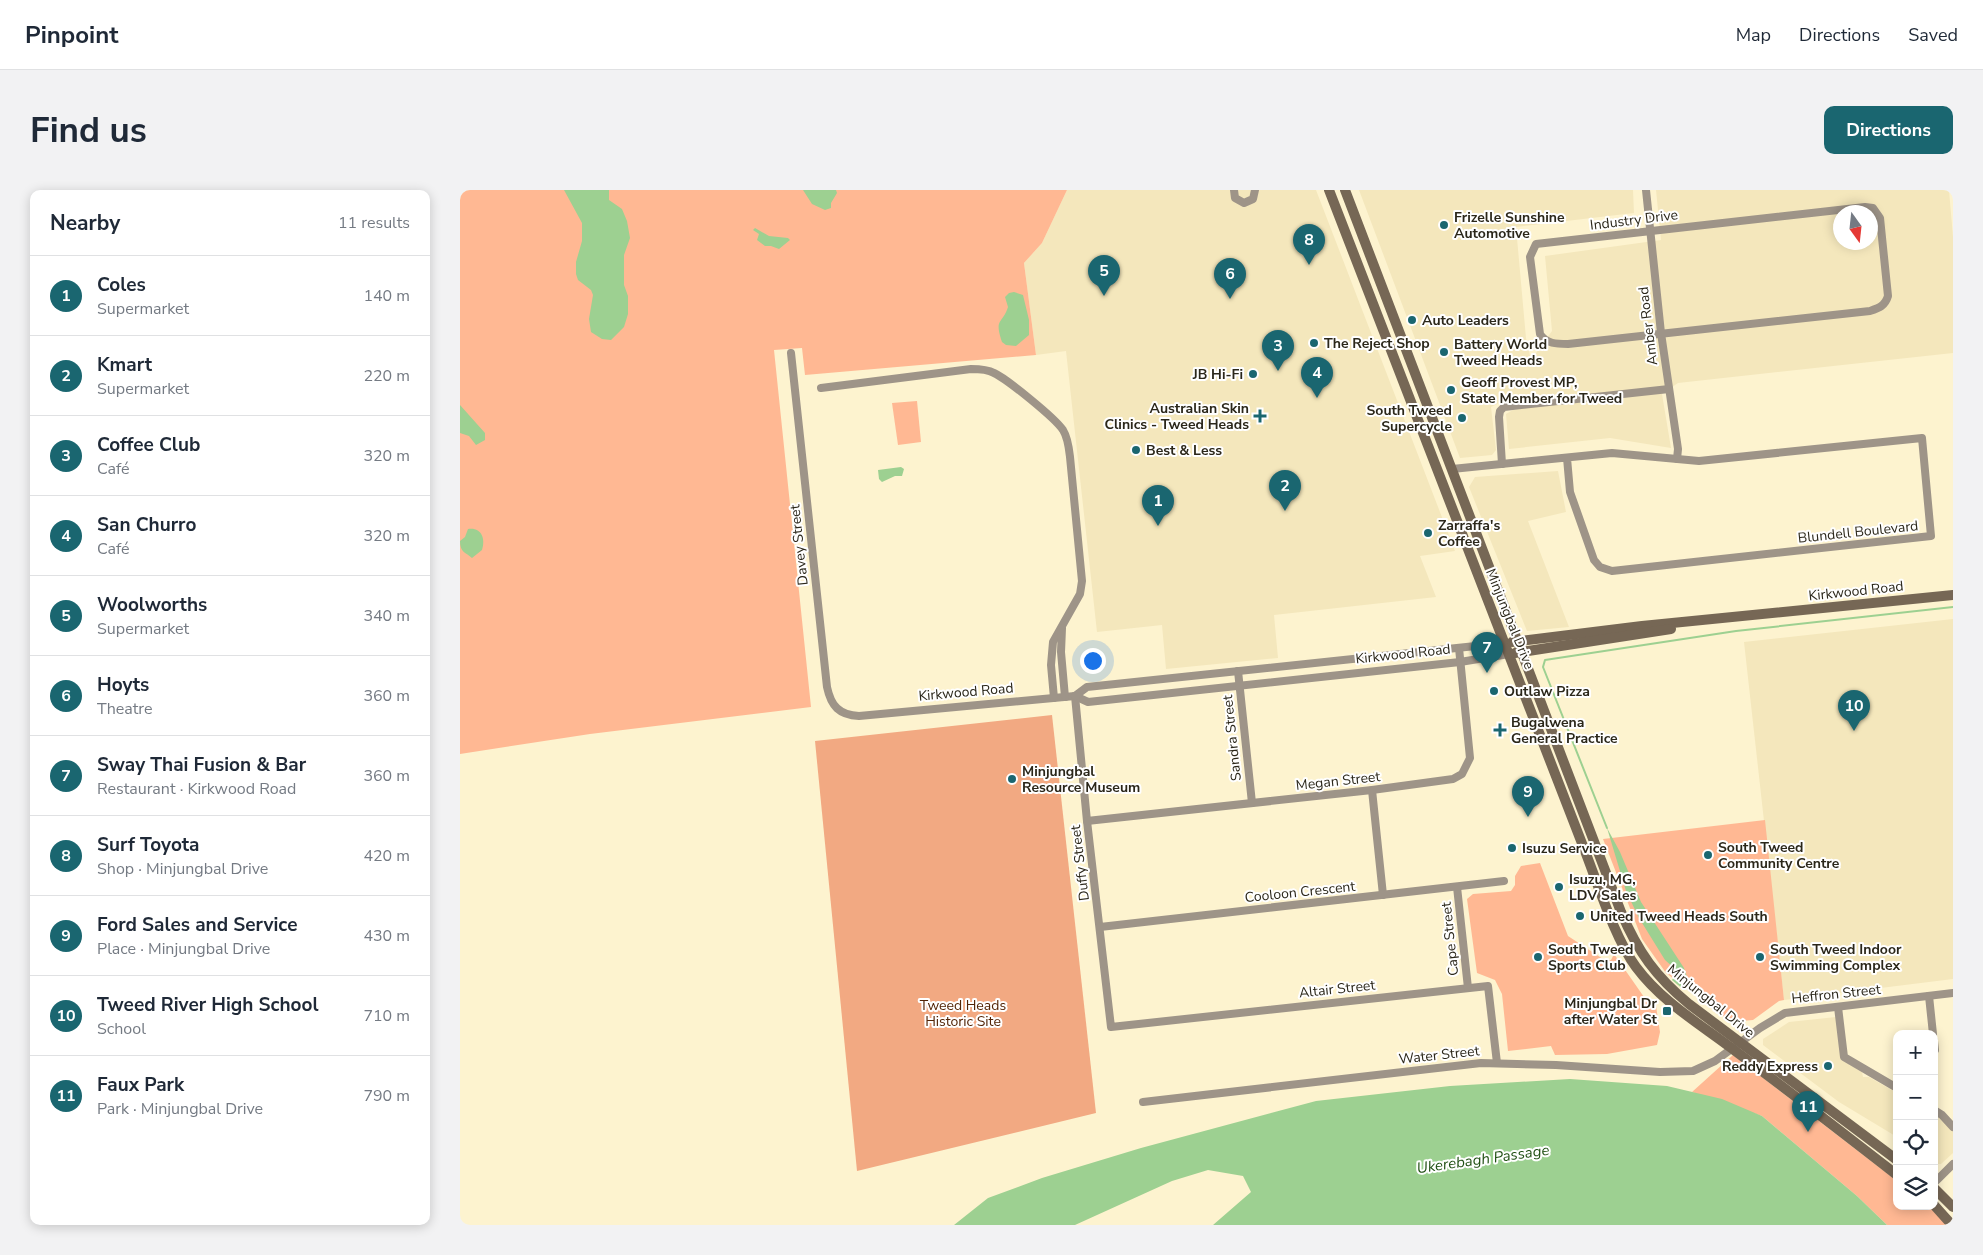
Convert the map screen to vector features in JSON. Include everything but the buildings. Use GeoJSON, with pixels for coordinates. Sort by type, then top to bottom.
{"type":"FeatureCollection","features":[{"type":"Feature","properties":{"kind":"main road","name":"Minjungbal Drive"},"geometry":{"type":"LineString","coordinates":[[1329,190],[1504,643],[1628,955],[1653,987],[1671,1004],[1736,1045],[1893,1157]]}},
{"type":"Feature","properties":{"kind":"main road","name":"Minjungbal Drive"},"geometry":{"type":"LineString","coordinates":[[1346,191],[1631,936],[1649,965],[1670,988],[1736,1045],[1893,1172]]}},
{"type":"Feature","properties":{"kind":"main road"},"geometry":{"type":"LineString","coordinates":[[1437,469],[1452,469]]}},
{"type":"Feature","properties":{"kind":"main road","name":"Kirkwood Road"},"geometry":{"type":"LineString","coordinates":[[1504,643],[1519,646],[1642,626],[1953,595]]}},
{"type":"Feature","properties":{"kind":"main road","name":"Kirkwood Road"},"geometry":{"type":"LineString","coordinates":[[1509,654],[1519,646]]}},
{"type":"Feature","properties":{"kind":"main road"},"geometry":{"type":"LineString","coordinates":[[1938,1192],[1953,1207]]}},
{"type":"Feature","properties":{"kind":"main road"},"geometry":{"type":"LineString","coordinates":[[1938,1209],[1952,1225]]}},
{"type":"Feature","properties":{"kind":"street"},"geometry":{"type":"LineString","coordinates":[[1234,190],[1236,200],[1244,203],[1253,199],[1255,190]]}},
{"type":"Feature","properties":{"kind":"street","name":"Amber Road"},"geometry":{"type":"LineString","coordinates":[[1646,190],[1661,333],[1678,448],[1677,459]]}},
{"type":"Feature","properties":{"kind":"street","name":"Industry Drive"},"geometry":{"type":"LineString","coordinates":[[1866,207],[1873,208],[1878,213],[1888,296],[1886,302],[1880,308],[1870,311],[1661,333],[1568,344],[1555,344],[1542,338],[1538,328],[1530,256],[1536,244],[1866,207]]}},
{"type":"Feature","properties":{"kind":"street","name":"Davey Street"},"geometry":{"type":"LineString","coordinates":[[791,353],[827,687],[832,704],[837,710],[844,714],[859,716]]}},
{"type":"Feature","properties":{"kind":"street"},"geometry":{"type":"LineString","coordinates":[[821,388],[981,369],[993,372],[1003,378],[1053,419],[1063,430],[1068,440],[1082,580],[1080,594],[1055,638],[1051,651],[1054,698]]}},
{"type":"Feature","properties":{"kind":"street"},"geometry":{"type":"LineString","coordinates":[[1502,464],[1499,416],[1500,411],[1504,407],[1669,389]]}},
{"type":"Feature","properties":{"kind":"street","name":"Blundell Boulevard"},"geometry":{"type":"LineString","coordinates":[[1452,469],[1612,453],[1699,462],[1922,438],[1931,536],[1612,571],[1600,568],[1594,560],[1570,492],[1566,458]]}},
{"type":"Feature","properties":{"kind":"street"},"geometry":{"type":"LineString","coordinates":[[1062,628],[1061,659],[1065,697]]}},
{"type":"Feature","properties":{"kind":"street","name":"Kirkwood Road"},"geometry":{"type":"LineString","coordinates":[[859,716],[1075,696],[1088,687],[1504,643]]}},
{"type":"Feature","properties":{"kind":"street","name":"Megan Street"},"geometry":{"type":"LineString","coordinates":[[1087,822],[1453,779],[1462,774],[1470,758],[1459,648]]}},
{"type":"Feature","properties":{"kind":"street","name":"Kirkwood Road"},"geometry":{"type":"LineString","coordinates":[[1075,696],[1088,702],[1460,662],[1509,654]]}},
{"type":"Feature","properties":{"kind":"street","name":"Sandra Street"},"geometry":{"type":"LineString","coordinates":[[1238,671],[1252,803]]}},
{"type":"Feature","properties":{"kind":"street","name":"Duffy Street"},"geometry":{"type":"LineString","coordinates":[[1075,696],[1087,822],[1111,1027]]}},
{"type":"Feature","properties":{"kind":"street"},"geometry":{"type":"LineString","coordinates":[[1372,790],[1383,895]]}},
{"type":"Feature","properties":{"kind":"street","name":"Cooloon Crescent"},"geometry":{"type":"LineString","coordinates":[[1100,927],[1457,888],[1504,881]]}},
{"type":"Feature","properties":{"kind":"street","name":"Cape Street"},"geometry":{"type":"LineString","coordinates":[[1457,888],[1468,988]]}},
{"type":"Feature","properties":{"kind":"street","name":"Altair Street"},"geometry":{"type":"LineString","coordinates":[[1111,1027],[1488,986],[1497,1063]]}},
{"type":"Feature","properties":{"kind":"street","name":"Heffron Street"},"geometry":{"type":"LineString","coordinates":[[1736,1045],[1780,1014],[1953,994]]}},
{"type":"Feature","properties":{"kind":"street"},"geometry":{"type":"LineString","coordinates":[[1929,996],[1933,1030]]}},
{"type":"Feature","properties":{"kind":"street"},"geometry":{"type":"LineString","coordinates":[[1838,1007],[1844,1057],[1893,1086]]}},
{"type":"Feature","properties":{"kind":"street","name":"Water Street"},"geometry":{"type":"LineString","coordinates":[[1143,1102],[1449,1066],[1497,1063],[1674,1072],[1692,1071],[1704,1067],[1736,1045]]}},
{"type":"Feature","properties":{"kind":"street"},"geometry":{"type":"LineString","coordinates":[[1938,1112],[1953,1127]]}},
{"type":"Feature","properties":{"kind":"street"},"geometry":{"type":"LineString","coordinates":[[1938,1178],[1953,1164]]}},
{"type":"Feature","properties":{"kind":"shaded area"},"geometry":{"type":"Polygon","coordinates":[[[460,190],[1067,190],[1042,243],[1024,263],[1036,355],[805,375],[802,348],[774,350],[811,707],[590,734],[460,754],[460,190]]]}},
{"type":"Feature","properties":{"kind":"shaded area"},"geometry":{"type":"Polygon","coordinates":[[[1067,190],[1316,190],[1455,551],[1420,556],[1436,597],[1274,615],[1278,658],[1166,669],[1162,625],[1097,632],[1066,351],[1036,355],[1024,263],[1042,243],[1067,190]]]}},
{"type":"Feature","properties":{"kind":"shaded area"},"geometry":{"type":"Polygon","coordinates":[[[1359,190],[1633,190],[1634,213],[1516,227],[1526,338],[1531,360],[1552,331],[1545,256],[1661,240],[1656,190],[1949,190],[1953,237],[1953,353],[1678,383],[1662,394],[1671,448],[1610,438],[1509,449],[1506,414],[1513,410],[1536,406],[1535,398],[1503,401],[1491,407],[1496,450],[1492,455],[1460,458],[1359,190]]]}},
{"type":"Feature","properties":{"kind":"shaded area"},"geometry":{"type":"Polygon","coordinates":[[[917,401],[921,442],[898,445],[892,403],[917,401]]]}},
{"type":"Feature","properties":{"kind":"shaded area"},"geometry":{"type":"Polygon","coordinates":[[[1558,471],[1566,512],[1528,521],[1569,627],[1527,631],[1469,487],[1475,477],[1558,471]]]}},
{"type":"Feature","properties":{"kind":"shaded area"},"geometry":{"type":"Polygon","coordinates":[[[1953,619],[1953,979],[1784,1000],[1744,642],[1953,619]]]}},
{"type":"Feature","properties":{"kind":"shaded area"},"geometry":{"type":"Polygon","coordinates":[[[1765,820],[1784,1000],[1779,1001],[1753,1020],[1731,1022],[1666,973],[1642,939],[1603,839],[1765,820]]]}},
{"type":"Feature","properties":{"kind":"shaded area","name":"South Tweed Sports Club"},"geometry":{"type":"Polygon","coordinates":[[[1540,863],[1568,936],[1606,961],[1611,960],[1614,954],[1644,997],[1656,1006],[1660,1032],[1657,1045],[1607,1054],[1555,1055],[1551,1046],[1508,1051],[1502,994],[1495,980],[1477,973],[1467,899],[1473,894],[1511,891],[1515,885],[1515,876],[1521,866],[1540,863]]]}},
{"type":"Feature","properties":{"kind":"shaded area"},"geometry":{"type":"Polygon","coordinates":[[[1836,1017],[1842,1060],[1862,1072],[1863,1077],[1869,1077],[1893,1091],[1893,1135],[1839,1102],[1763,1045],[1763,1039],[1789,1022],[1836,1017]]]}},
{"type":"Feature","properties":{"kind":"shaded area"},"geometry":{"type":"Polygon","coordinates":[[[1733,1055],[1893,1178],[1893,1210],[1933,1210],[1946,1225],[1887,1225],[1857,1196],[1762,1116],[1692,1092],[1733,1055]]]}},
{"type":"Feature","properties":{"kind":"shaded area"},"geometry":{"type":"Polygon","coordinates":[[[1938,1116],[1953,1131],[1953,1153],[1941,1164],[1938,1164],[1938,1116]]]}},
{"type":"Feature","properties":{"kind":"green space","name":"Tweed Heads Historic Site"},"geometry":{"type":"Polygon","coordinates":[[[1052,715],[1096,1113],[857,1171],[815,741],[1052,715]]]}},
{"type":"Feature","properties":{"kind":"water"},"geometry":{"type":"Polygon","coordinates":[[[564,190],[609,190],[609,200],[622,209],[627,221],[630,238],[624,255],[624,285],[628,296],[628,314],[624,327],[611,340],[602,339],[591,332],[589,319],[593,295],[591,290],[578,280],[576,274],[576,262],[582,241],[582,223],[564,190]]]}},
{"type":"Feature","properties":{"kind":"water"},"geometry":{"type":"Polygon","coordinates":[[[803,190],[836,190],[837,193],[831,203],[831,208],[825,210],[812,204],[803,190]]]}},
{"type":"Feature","properties":{"kind":"water"},"geometry":{"type":"Polygon","coordinates":[[[755,228],[769,236],[788,238],[790,240],[779,249],[765,246],[757,240],[759,234],[753,230],[755,228]]]}},
{"type":"Feature","properties":{"kind":"water"},"geometry":{"type":"Polygon","coordinates":[[[1014,292],[1023,295],[1029,320],[1029,335],[1016,346],[1006,345],[1002,342],[999,329],[1000,322],[1008,307],[1005,297],[1009,293],[1014,292]]]}},
{"type":"Feature","properties":{"kind":"water"},"geometry":{"type":"Polygon","coordinates":[[[460,405],[485,433],[485,440],[476,445],[469,436],[460,433],[460,405]]]}},
{"type":"Feature","properties":{"kind":"water"},"geometry":{"type":"Polygon","coordinates":[[[901,467],[904,469],[902,476],[895,476],[882,482],[879,479],[878,470],[901,467]]]}},
{"type":"Feature","properties":{"kind":"water"},"geometry":{"type":"Polygon","coordinates":[[[468,529],[476,530],[483,538],[482,550],[472,558],[463,551],[460,545],[460,541],[465,537],[468,529]]]}},
{"type":"Feature","properties":{"kind":"water"},"geometry":{"type":"Polygon","coordinates":[[[1607,828],[1620,852],[1641,902],[1684,968],[1687,977],[1684,990],[1672,980],[1676,974],[1674,968],[1665,960],[1639,918],[1626,891],[1607,828]]]}},
{"type":"Feature","properties":{"kind":"water","name":"Ukerebagh Passage"},"geometry":{"type":"Polygon","coordinates":[[[1570,1079],[1667,1086],[1722,1099],[1762,1116],[1857,1196],[1887,1225],[1213,1225],[1251,1192],[1243,1176],[1208,1170],[1172,1181],[1075,1225],[954,1225],[988,1198],[1042,1178],[1141,1148],[1316,1101],[1450,1086],[1570,1079]]]}},
{"type":"Feature","properties":{"kind":"waterway"},"geometry":{"type":"LineString","coordinates":[[1607,828],[1543,667],[1545,660],[1736,631],[1953,607]]}},
{"type":"Feature","properties":{"kind":"place","name":"Frizelle Sunshine Automotive"},"geometry":{"type":"Point","coordinates":[1444,225]}},
{"type":"Feature","properties":{"kind":"place","name":"Surf Toyota"},"geometry":{"type":"Point","coordinates":[1309,265]}},
{"type":"Feature","properties":{"kind":"place","name":"Woolworths"},"geometry":{"type":"Point","coordinates":[1104,296]}},
{"type":"Feature","properties":{"kind":"place","name":"Hoyts"},"geometry":{"type":"Point","coordinates":[1230,299]}},
{"type":"Feature","properties":{"kind":"place","name":"Auto Leaders"},"geometry":{"type":"Point","coordinates":[1412,320]}},
{"type":"Feature","properties":{"kind":"place","name":"The Reject Shop"},"geometry":{"type":"Point","coordinates":[1314,343]}},
{"type":"Feature","properties":{"kind":"place","name":"Battery World Tweed Heads"},"geometry":{"type":"Point","coordinates":[1444,352]}},
{"type":"Feature","properties":{"kind":"place","name":"Coffee Club"},"geometry":{"type":"Point","coordinates":[1278,371]}},
{"type":"Feature","properties":{"kind":"place","name":"JB Hi-Fi"},"geometry":{"type":"Point","coordinates":[1253,374]}},
{"type":"Feature","properties":{"kind":"place","name":"Geoff Provest MP, State Member for Tweed"},"geometry":{"type":"Point","coordinates":[1451,390]}},
{"type":"Feature","properties":{"kind":"place","name":"San Churro"},"geometry":{"type":"Point","coordinates":[1317,398]}},
{"type":"Feature","properties":{"kind":"place","name":"Australian Skin Clinics - Tweed Heads"},"geometry":{"type":"Point","coordinates":[1260,416]}},
{"type":"Feature","properties":{"kind":"place","name":"South Tweed Supercycle"},"geometry":{"type":"Point","coordinates":[1462,418]}},
{"type":"Feature","properties":{"kind":"place","name":"Best & Less"},"geometry":{"type":"Point","coordinates":[1136,450]}},
{"type":"Feature","properties":{"kind":"place","name":"Kmart"},"geometry":{"type":"Point","coordinates":[1285,511]}},
{"type":"Feature","properties":{"kind":"place","name":"Coles"},"geometry":{"type":"Point","coordinates":[1158,526]}},
{"type":"Feature","properties":{"kind":"place","name":"Zarraffa's Coffee"},"geometry":{"type":"Point","coordinates":[1428,533]}},
{"type":"Feature","properties":{"kind":"place","name":"Sway Thai Fusion & Bar"},"geometry":{"type":"Point","coordinates":[1487,673]}},
{"type":"Feature","properties":{"kind":"place","name":"Outlaw Pizza"},"geometry":{"type":"Point","coordinates":[1494,691]}},
{"type":"Feature","properties":{"kind":"place","name":"Bugalwena General Practice"},"geometry":{"type":"Point","coordinates":[1500,730]}},
{"type":"Feature","properties":{"kind":"place","name":"Tweed River High School"},"geometry":{"type":"Point","coordinates":[1854,731]}},
{"type":"Feature","properties":{"kind":"place","name":"Minjungbal Resource Museum"},"geometry":{"type":"Point","coordinates":[1012,779]}},
{"type":"Feature","properties":{"kind":"place","name":"Ford Sales and Service"},"geometry":{"type":"Point","coordinates":[1528,817]}},
{"type":"Feature","properties":{"kind":"place","name":"Isuzu Service"},"geometry":{"type":"Point","coordinates":[1512,848]}},
{"type":"Feature","properties":{"kind":"place","name":"South Tweed Community Centre"},"geometry":{"type":"Point","coordinates":[1708,855]}},
{"type":"Feature","properties":{"kind":"place","name":"Isuzu, MG, LDV Sales"},"geometry":{"type":"Point","coordinates":[1559,887]}},
{"type":"Feature","properties":{"kind":"place","name":"United Tweed Heads South"},"geometry":{"type":"Point","coordinates":[1580,916]}},
{"type":"Feature","properties":{"kind":"place","name":"South Tweed Sports Club"},"geometry":{"type":"Point","coordinates":[1538,957]}},
{"type":"Feature","properties":{"kind":"place","name":"South Tweed Indoor Swimming Complex"},"geometry":{"type":"Point","coordinates":[1760,957]}},
{"type":"Feature","properties":{"kind":"place","name":"Minjungbal Dr after Water St"},"geometry":{"type":"Point","coordinates":[1667,1011]}},
{"type":"Feature","properties":{"kind":"place","name":"Reddy Express"},"geometry":{"type":"Point","coordinates":[1828,1066]}},
{"type":"Feature","properties":{"kind":"place","name":"Faux Park"},"geometry":{"type":"Point","coordinates":[1808,1132]}}]}
